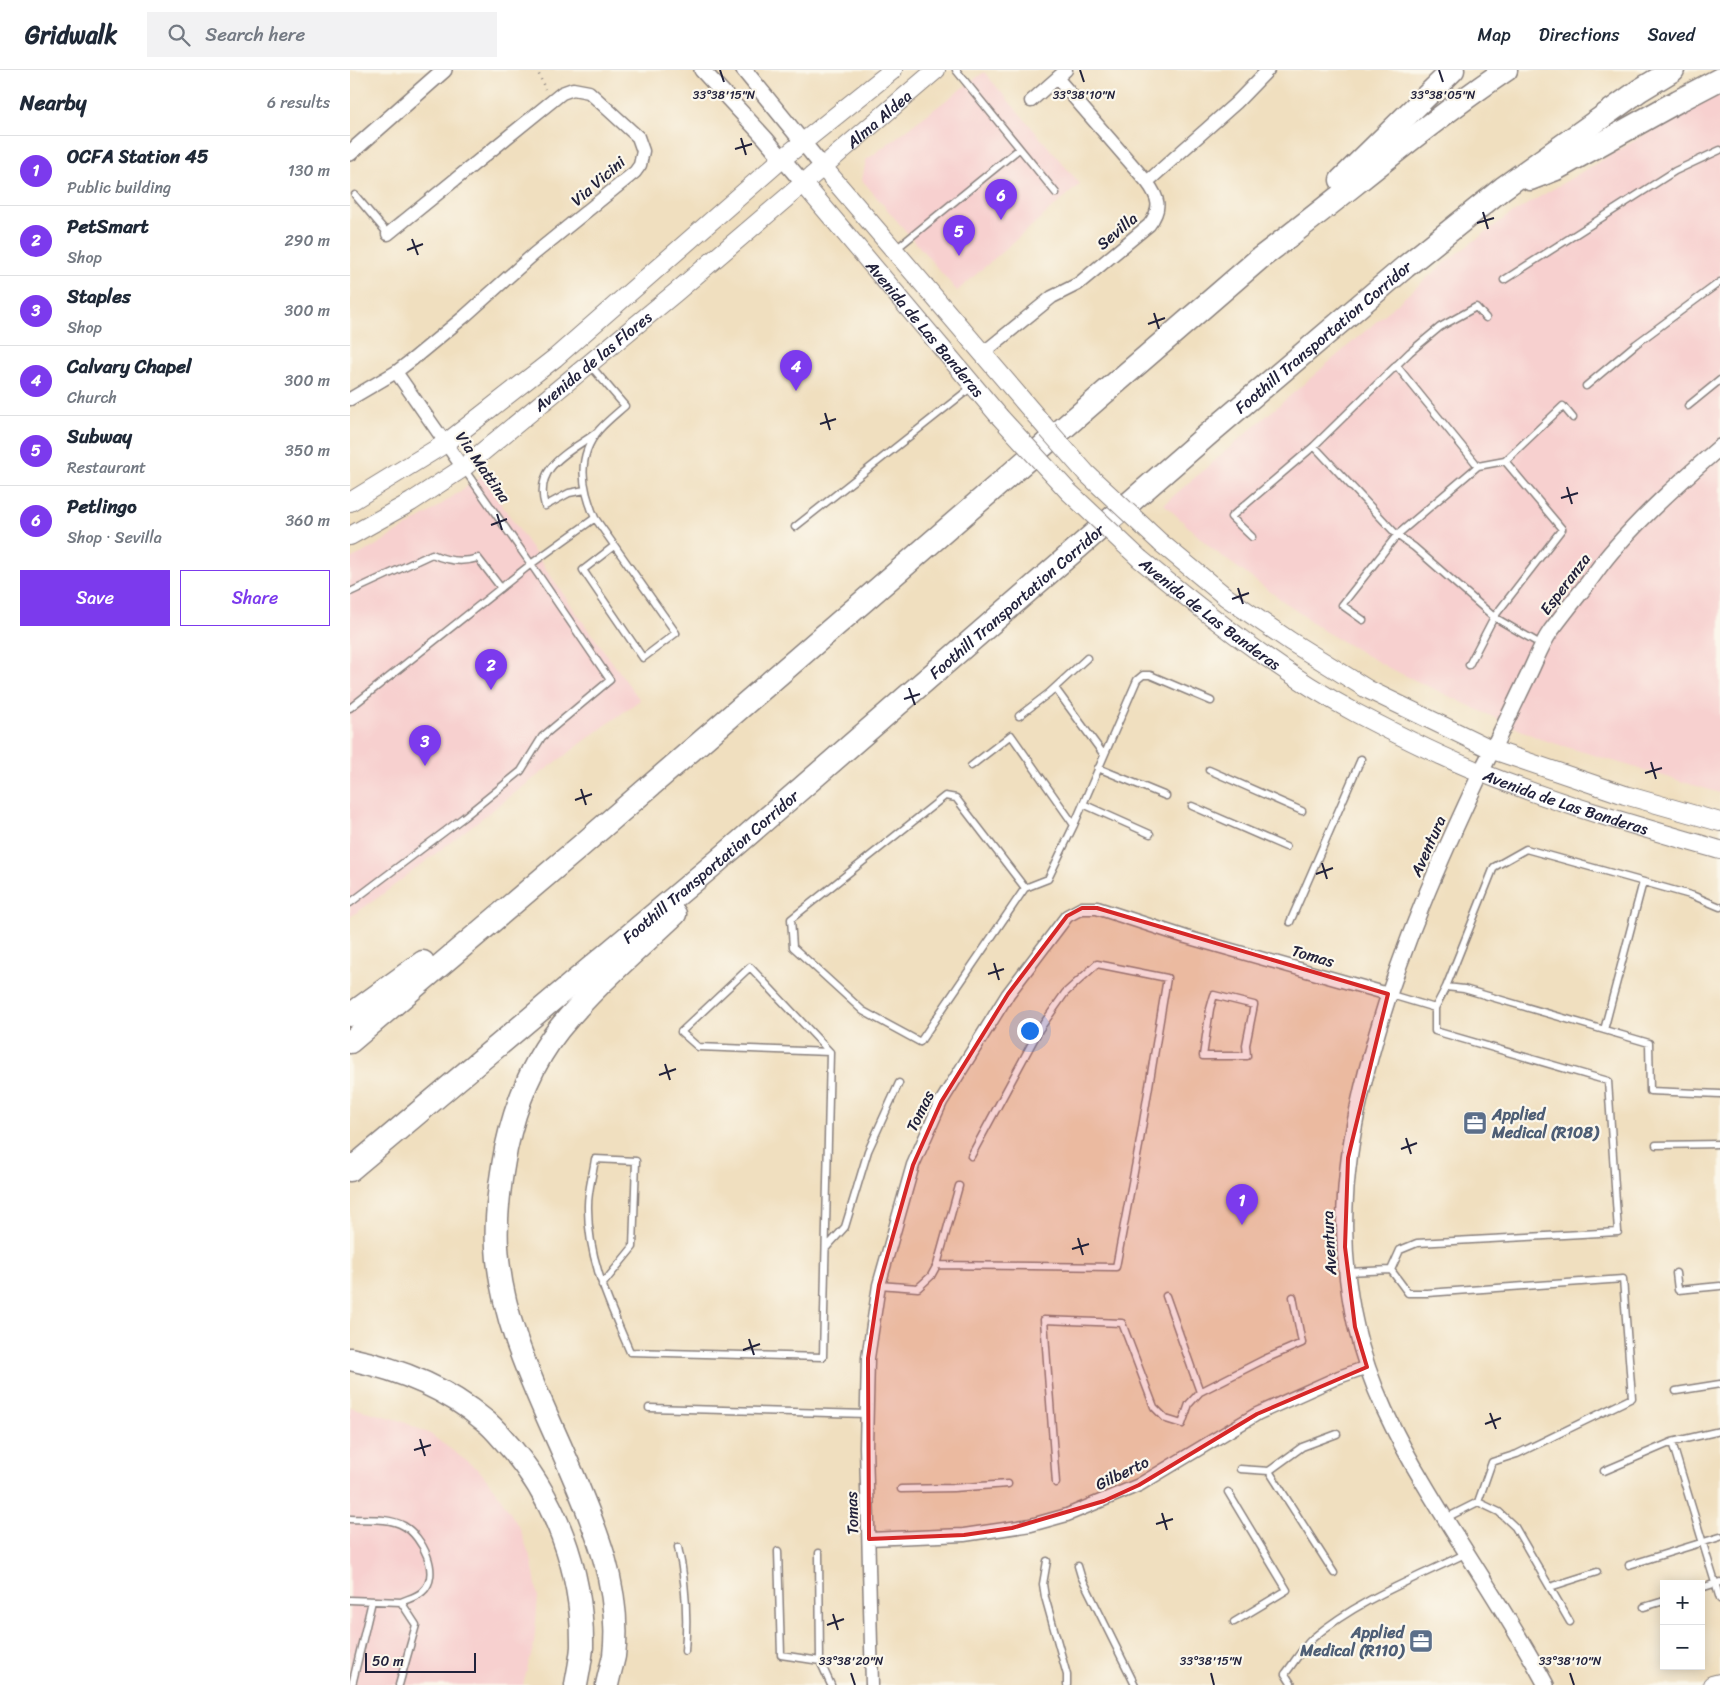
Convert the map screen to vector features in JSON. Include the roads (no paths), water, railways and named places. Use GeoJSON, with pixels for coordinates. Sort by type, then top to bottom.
{"type":"FeatureCollection","features":[{"type":"Feature","properties":{"kind":"highway"},"geometry":{"type":"LineString","coordinates":[[350,1042],[582,845],[1260,259],[1453,70]]}},
{"type":"Feature","properties":{"kind":"highway"},"geometry":{"type":"LineString","coordinates":[[1260,259],[1317,216],[1400,148],[1506,70]]}},
{"type":"Feature","properties":{"kind":"highway","name":"Foothill Transportation Corridor"},"geometry":{"type":"LineString","coordinates":[[350,1170],[719,860],[1405,267],[1503,188],[1640,90],[1673,70]]}},
{"type":"Feature","properties":{"kind":"highway"},"geometry":{"type":"LineString","coordinates":[[1503,188],[1556,169],[1720,79]]}},
{"type":"Feature","properties":{"kind":"highway"},"geometry":{"type":"LineString","coordinates":[[350,1015],[446,945],[560,853],[582,845]]}},
{"type":"Feature","properties":{"kind":"highway"},"geometry":{"type":"LineString","coordinates":[[607,1685],[614,1656],[615,1621],[611,1584],[602,1548],[590,1513],[518,1346],[507,1307],[496,1247],[500,1180],[509,1134],[518,1106],[529,1079],[544,1051],[559,1029],[583,1003],[697,894],[719,860]]}},
{"type":"Feature","properties":{"kind":"highway"},"geometry":{"type":"LineString","coordinates":[[350,1359],[393,1369],[427,1384],[461,1403],[491,1426],[514,1451],[538,1484],[556,1518],[567,1547],[576,1582],[581,1614],[582,1650],[576,1685]]}},
{"type":"Feature","properties":{"kind":"main road","name":"Alma Aldea"},"geometry":{"type":"LineString","coordinates":[[804,142],[893,70]]}},
{"type":"Feature","properties":{"kind":"main road","name":"Alma Aldea"},"geometry":{"type":"LineString","coordinates":[[823,167],[936,70]]}},
{"type":"Feature","properties":{"kind":"main road","name":"Avenida de las Flores"},"geometry":{"type":"LineString","coordinates":[[350,502],[446,443],[555,358],[782,159],[804,142]]}},
{"type":"Feature","properties":{"kind":"main road","name":"Avenida de las Flores"},"geometry":{"type":"LineString","coordinates":[[350,536],[411,502],[463,468],[701,272],[823,167]]}},
{"type":"Feature","properties":{"kind":"main road","name":"Avenida de Las Banderas"},"geometry":{"type":"LineString","coordinates":[[823,167],[1086,473],[1161,543],[1226,597],[1318,659],[1367,689],[1492,750],[1624,795],[1720,822]]}},
{"type":"Feature","properties":{"kind":"main road","name":"Avenida de Las Banderas"},"geometry":{"type":"LineString","coordinates":[[803,184],[999,416],[1068,491],[1140,559],[1211,618],[1304,681],[1354,712],[1481,773],[1617,820],[1720,850]]}},
{"type":"Feature","properties":{"kind":"main road"},"geometry":{"type":"LineString","coordinates":[[974,385],[996,369]]}},
{"type":"Feature","properties":{"kind":"main road"},"geometry":{"type":"LineString","coordinates":[[1712,1685],[1720,1682]]}},
{"type":"Feature","properties":{"kind":"street"},"geometry":{"type":"LineString","coordinates":[[350,153],[444,70]]}},
{"type":"Feature","properties":{"kind":"street","name":"Avenida de Las Banderas"},"geometry":{"type":"LineString","coordinates":[[702,70],[803,184]]}},
{"type":"Feature","properties":{"kind":"street","name":"Avenida de Las Banderas"},"geometry":{"type":"LineString","coordinates":[[744,70],[823,167]]}},
{"type":"Feature","properties":{"kind":"street"},"geometry":{"type":"LineString","coordinates":[[1147,182],[1236,103],[1268,70]]}},
{"type":"Feature","properties":{"kind":"street"},"geometry":{"type":"LineString","coordinates":[[1031,101],[1062,74]]}},
{"type":"Feature","properties":{"kind":"street","name":"Sevilla"},"geometry":{"type":"LineString","coordinates":[[983,353],[1052,297],[1078,284],[1149,225],[1156,216],[1158,205],[1156,194],[1062,74]]}},
{"type":"Feature","properties":{"kind":"street","name":"Via Vicini"},"geometry":{"type":"LineString","coordinates":[[350,399],[396,372],[466,316],[534,254],[635,172],[640,165],[643,151],[638,137],[589,92],[573,89],[562,93],[553,100],[388,234]]}},
{"type":"Feature","properties":{"kind":"street","name":"Via Mattina"},"geometry":{"type":"LineString","coordinates":[[396,372],[463,468]]}},
{"type":"Feature","properties":{"kind":"street","name":"Esperanza"},"geometry":{"type":"LineString","coordinates":[[1481,773],[1548,634],[1613,550],[1672,490],[1720,446]]}},
{"type":"Feature","properties":{"kind":"street","name":"Aventura"},"geometry":{"type":"LineString","coordinates":[[1481,773],[1431,882],[1388,994],[1363,1083],[1348,1158],[1344,1222],[1347,1272],[1355,1326],[1367,1367],[1388,1417],[1403,1447],[1528,1652],[1546,1685]]}},
{"type":"Feature","properties":{"kind":"street","name":"Tomas"},"geometry":{"type":"LineString","coordinates":[[872,1685],[866,1446],[868,1358],[879,1285],[920,1147],[941,1102],[1008,994],[1068,916],[1082,908],[1097,908],[1186,937],[1388,994]]}},
{"type":"Feature","properties":{"kind":"street","name":"Gilberto"},"geometry":{"type":"LineString","coordinates":[[869,1539],[964,1535],[1021,1527],[1067,1515],[1139,1485],[1257,1414],[1331,1380],[1367,1367]]}},
{"type":"Feature","properties":{"kind":"lane"},"geometry":{"type":"LineString","coordinates":[[956,70],[1056,193]]}},
{"type":"Feature","properties":{"kind":"lane"},"geometry":{"type":"LineString","coordinates":[[894,251],[1020,149]]}},
{"type":"Feature","properties":{"kind":"lane"},"geometry":{"type":"LineString","coordinates":[[1504,280],[1675,171],[1720,150]]}},
{"type":"Feature","properties":{"kind":"lane"},"geometry":{"type":"LineString","coordinates":[[355,195],[388,234]]}},
{"type":"Feature","properties":{"kind":"lane"},"geometry":{"type":"LineString","coordinates":[[1586,386],[1636,344],[1720,282]]}},
{"type":"Feature","properties":{"kind":"lane"},"geometry":{"type":"LineString","coordinates":[[1252,537],[1231,517],[1314,446],[1396,365],[1440,327],[1476,307],[1486,318]]}},
{"type":"Feature","properties":{"kind":"lane"},"geometry":{"type":"LineString","coordinates":[[585,490],[569,493],[545,506],[542,496],[547,472],[554,462],[598,431],[625,406],[589,364]]}},
{"type":"Feature","properties":{"kind":"lane"},"geometry":{"type":"LineString","coordinates":[[1396,365],[1478,466]]}},
{"type":"Feature","properties":{"kind":"lane"},"geometry":{"type":"LineString","coordinates":[[1688,406],[1720,380]]}},
{"type":"Feature","properties":{"kind":"lane"},"geometry":{"type":"LineString","coordinates":[[795,527],[974,385]]}},
{"type":"Feature","properties":{"kind":"lane"},"geometry":{"type":"LineString","coordinates":[[1363,620],[1342,605],[1397,535],[1478,466],[1505,461],[1563,406],[1573,418]]}},
{"type":"Feature","properties":{"kind":"lane"},"geometry":{"type":"LineString","coordinates":[[598,431],[586,451],[583,477],[585,490],[595,518],[676,633],[643,658],[583,570],[614,546]]}},
{"type":"Feature","properties":{"kind":"lane"},"geometry":{"type":"LineString","coordinates":[[1314,446],[1397,535],[1414,547],[1494,617],[1543,646]]}},
{"type":"Feature","properties":{"kind":"lane"},"geometry":{"type":"LineString","coordinates":[[1469,665],[1494,617],[1562,529],[1505,461]]}},
{"type":"Feature","properties":{"kind":"lane","name":"Via Mattina"},"geometry":{"type":"LineString","coordinates":[[350,903],[464,817],[521,771],[542,737],[610,680],[463,468]]}},
{"type":"Feature","properties":{"kind":"lane"},"geometry":{"type":"LineString","coordinates":[[350,708],[531,564],[595,518]]}},
{"type":"Feature","properties":{"kind":"lane"},"geometry":{"type":"LineString","coordinates":[[350,592],[432,554],[440,558],[461,562],[478,558],[501,588]]}},
{"type":"Feature","properties":{"kind":"lane"},"geometry":{"type":"LineString","coordinates":[[1020,716],[1087,658]]}},
{"type":"Feature","properties":{"kind":"lane"},"geometry":{"type":"LineString","coordinates":[[1024,888],[956,798],[945,796],[791,919],[794,947],[863,1011],[920,1042],[1024,888],[1048,879],[1074,825],[1137,680],[1143,675],[1150,675],[1211,701]]}},
{"type":"Feature","properties":{"kind":"lane"},"geometry":{"type":"LineString","coordinates":[[1054,688],[1104,755]]}},
{"type":"Feature","properties":{"kind":"lane"},"geometry":{"type":"LineString","coordinates":[[971,766],[1011,735],[1074,825]]}},
{"type":"Feature","properties":{"kind":"lane"},"geometry":{"type":"LineString","coordinates":[[1290,922],[1361,758]]}},
{"type":"Feature","properties":{"kind":"lane"},"geometry":{"type":"LineString","coordinates":[[1098,768],[1166,796]]}},
{"type":"Feature","properties":{"kind":"lane"},"geometry":{"type":"LineString","coordinates":[[1209,770],[1302,811]]}},
{"type":"Feature","properties":{"kind":"lane"},"geometry":{"type":"LineString","coordinates":[[1083,804],[1150,834]]}},
{"type":"Feature","properties":{"kind":"lane"},"geometry":{"type":"LineString","coordinates":[[1192,806],[1286,847]]}},
{"type":"Feature","properties":{"kind":"lane"},"geometry":{"type":"LineString","coordinates":[[1391,1270],[1400,1250],[1417,1243],[1618,1232],[1608,1081],[1435,1031],[1435,1008],[1446,986],[1494,867],[1526,849],[1694,896],[1720,907]]}},
{"type":"Feature","properties":{"kind":"lane"},"geometry":{"type":"LineString","coordinates":[[1604,1030],[1643,882]]}},
{"type":"Feature","properties":{"kind":"lane"},"geometry":{"type":"LineString","coordinates":[[936,1264],[1116,1267],[1167,978],[1097,964],[1065,993],[1040,1030],[971,1156]]}},
{"type":"Feature","properties":{"kind":"lane"},"geometry":{"type":"LineString","coordinates":[[602,1285],[633,1247],[636,1161],[595,1159],[588,1204],[590,1244],[602,1285],[630,1352],[823,1357],[830,1052],[750,967],[681,1032],[698,1047],[830,1052]]}},
{"type":"Feature","properties":{"kind":"lane"},"geometry":{"type":"LineString","coordinates":[[1446,986],[1464,989],[1649,1043],[1650,1091],[1720,1094]]}},
{"type":"Feature","properties":{"kind":"lane"},"geometry":{"type":"LineString","coordinates":[[1388,994],[1435,1008]]}},
{"type":"Feature","properties":{"kind":"lane"},"geometry":{"type":"LineString","coordinates":[[1214,995],[1254,1005],[1246,1045],[1247,1056],[1204,1056],[1210,1009],[1214,995]]}},
{"type":"Feature","properties":{"kind":"lane"},"geometry":{"type":"LineString","coordinates":[[826,1248],[845,1228],[868,1150],[899,1083]]}},
{"type":"Feature","properties":{"kind":"lane"},"geometry":{"type":"LineString","coordinates":[[1656,1145],[1720,1144]]}},
{"type":"Feature","properties":{"kind":"lane"},"geometry":{"type":"LineString","coordinates":[[879,1285],[918,1288],[931,1276],[959,1186]]}},
{"type":"Feature","properties":{"kind":"lane"},"geometry":{"type":"LineString","coordinates":[[1347,1272],[1391,1270]]}},
{"type":"Feature","properties":{"kind":"lane"},"geometry":{"type":"LineString","coordinates":[[1391,1270],[1408,1293],[1623,1279],[1632,1398],[1516,1454],[1492,1462],[1478,1502],[1445,1518]]}},
{"type":"Feature","properties":{"kind":"lane"},"geometry":{"type":"LineString","coordinates":[[1676,1273],[1678,1290],[1720,1286]]}},
{"type":"Feature","properties":{"kind":"lane"},"geometry":{"type":"LineString","coordinates":[[1166,1296],[1200,1392]]}},
{"type":"Feature","properties":{"kind":"lane"},"geometry":{"type":"LineString","coordinates":[[1056,1483],[1044,1320],[1122,1323],[1154,1407],[1166,1419],[1182,1424],[1189,1404],[1200,1392],[1265,1359],[1302,1343],[1293,1297]]}},
{"type":"Feature","properties":{"kind":"lane"},"geometry":{"type":"LineString","coordinates":[[1676,1391],[1720,1384]]}},
{"type":"Feature","properties":{"kind":"lane"},"geometry":{"type":"LineString","coordinates":[[649,1408],[867,1414]]}},
{"type":"Feature","properties":{"kind":"lane"},"geometry":{"type":"LineString","coordinates":[[1604,1471],[1672,1442],[1720,1431]]}},
{"type":"Feature","properties":{"kind":"lane"},"geometry":{"type":"LineString","coordinates":[[1240,1469],[1269,1471],[1302,1447],[1337,1434]]}},
{"type":"Feature","properties":{"kind":"lane"},"geometry":{"type":"LineString","coordinates":[[1672,1442],[1703,1542],[1718,1583],[1720,1599]]}},
{"type":"Feature","properties":{"kind":"lane"},"geometry":{"type":"LineString","coordinates":[[1269,1471],[1334,1573]]}},
{"type":"Feature","properties":{"kind":"lane"},"geometry":{"type":"LineString","coordinates":[[902,1489],[1008,1484]]}},
{"type":"Feature","properties":{"kind":"lane"},"geometry":{"type":"LineString","coordinates":[[1228,1492],[1287,1590],[1234,1622]]}},
{"type":"Feature","properties":{"kind":"lane"},"geometry":{"type":"LineString","coordinates":[[1478,1502],[1500,1512],[1515,1527],[1570,1622]]}},
{"type":"Feature","properties":{"kind":"lane"},"geometry":{"type":"LineString","coordinates":[[350,1519],[392,1521],[404,1526],[427,1552],[430,1567],[428,1582],[422,1592],[401,1602],[350,1600]]}},
{"type":"Feature","properties":{"kind":"lane"},"geometry":{"type":"LineString","coordinates":[[1629,1564],[1720,1537]]}},
{"type":"Feature","properties":{"kind":"lane"},"geometry":{"type":"LineString","coordinates":[[678,1547],[684,1573],[686,1651]]}},
{"type":"Feature","properties":{"kind":"lane"},"geometry":{"type":"LineString","coordinates":[[778,1551],[781,1655],[820,1661]]}},
{"type":"Feature","properties":{"kind":"lane"},"geometry":{"type":"LineString","coordinates":[[819,1553],[820,1661],[830,1685]]}},
{"type":"Feature","properties":{"kind":"lane"},"geometry":{"type":"LineString","coordinates":[[1292,1685],[1285,1674],[1312,1639],[1365,1602],[1467,1553]]}},
{"type":"Feature","properties":{"kind":"lane"},"geometry":{"type":"LineString","coordinates":[[1047,1561],[1043,1584],[1045,1597],[1067,1675],[1067,1685]]}},
{"type":"Feature","properties":{"kind":"lane"},"geometry":{"type":"LineString","coordinates":[[1078,1566],[1081,1576],[1135,1685]]}},
{"type":"Feature","properties":{"kind":"lane"},"geometry":{"type":"LineString","coordinates":[[1550,1587],[1597,1572]]}},
{"type":"Feature","properties":{"kind":"lane"},"geometry":{"type":"LineString","coordinates":[[1705,1587],[1718,1583]]}},
{"type":"Feature","properties":{"kind":"lane"},"geometry":{"type":"LineString","coordinates":[[352,1685],[372,1601]]}},
{"type":"Feature","properties":{"kind":"lane"},"geometry":{"type":"LineString","coordinates":[[399,1685],[416,1625],[401,1602]]}},
{"type":"Feature","properties":{"kind":"lane"},"geometry":{"type":"LineString","coordinates":[[1644,1607],[1660,1602]]}},
{"type":"Feature","properties":{"kind":"place","name":"Petlingo"},"geometry":{"type":"Point","coordinates":[1001,220]}},
{"type":"Feature","properties":{"kind":"place","name":"Subway"},"geometry":{"type":"Point","coordinates":[959,256]}},
{"type":"Feature","properties":{"kind":"place","name":"Calvary Chapel"},"geometry":{"type":"Point","coordinates":[796,391]}},
{"type":"Feature","properties":{"kind":"place","name":"PetSmart"},"geometry":{"type":"Point","coordinates":[491,690]}},
{"type":"Feature","properties":{"kind":"place","name":"Staples"},"geometry":{"type":"Point","coordinates":[425,766]}},
{"type":"Feature","properties":{"kind":"place","name":"Applied Medical (R108)"},"geometry":{"type":"Point","coordinates":[1475,1123]}},
{"type":"Feature","properties":{"kind":"place","name":"OCFA Station 45"},"geometry":{"type":"Point","coordinates":[1242,1225]}},
{"type":"Feature","properties":{"kind":"place","name":"Applied Medical (R110)"},"geometry":{"type":"Point","coordinates":[1421,1641]}}]}
